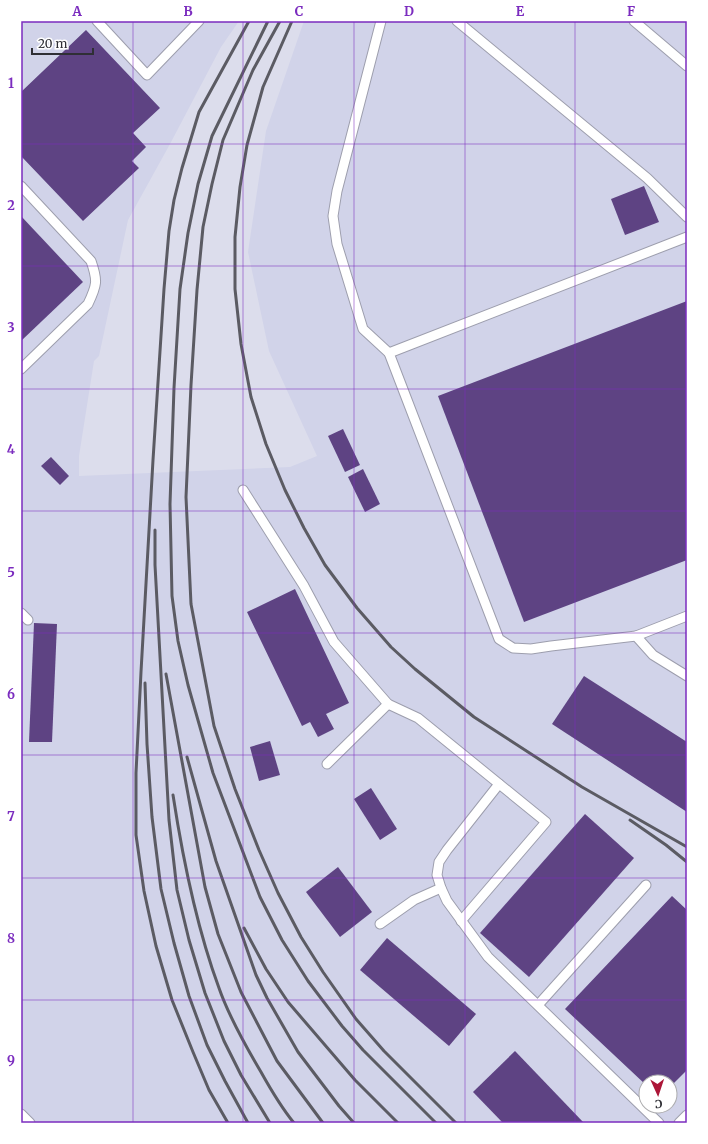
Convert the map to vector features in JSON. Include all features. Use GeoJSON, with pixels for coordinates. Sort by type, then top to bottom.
{"type":"FeatureCollection","features":[{"type":"Feature","properties":{"kind":"lane"},"geometry":{"type":"LineString","coordinates":[[97,21],[147,75],[199,21]]}},
{"type":"Feature","properties":{"kind":"lane"},"geometry":{"type":"LineString","coordinates":[[380,21],[337,191],[333,216],[337,244],[363,329],[389,353],[499,640],[513,648],[531,649],[636,636],[687,616]]}},
{"type":"Feature","properties":{"kind":"lane"},"geometry":{"type":"LineString","coordinates":[[457,21],[647,178],[687,217]]}},
{"type":"Feature","properties":{"kind":"lane"},"geometry":{"type":"LineString","coordinates":[[634,21],[687,66]]}},
{"type":"Feature","properties":{"kind":"lane"},"geometry":{"type":"LineString","coordinates":[[21,186],[91,261],[96,276],[95,290],[88,304],[21,370]]}},
{"type":"Feature","properties":{"kind":"lane"},"geometry":{"type":"LineString","coordinates":[[389,353],[687,237]]}},
{"type":"Feature","properties":{"kind":"lane"},"geometry":{"type":"LineString","coordinates":[[243,490],[304,586],[334,642],[388,704],[418,718],[546,822],[461,921]]}},
{"type":"Feature","properties":{"kind":"lane"},"geometry":{"type":"LineString","coordinates":[[21,613],[28,620]]}},
{"type":"Feature","properties":{"kind":"lane"},"geometry":{"type":"LineString","coordinates":[[636,636],[653,655],[687,676]]}},
{"type":"Feature","properties":{"kind":"lane"},"geometry":{"type":"LineString","coordinates":[[327,764],[388,704]]}},
{"type":"Feature","properties":{"kind":"lane"},"geometry":{"type":"LineString","coordinates":[[499,784],[439,862],[438,874],[441,888],[447,902],[488,957],[659,1123]]}},
{"type":"Feature","properties":{"kind":"lane"},"geometry":{"type":"LineString","coordinates":[[538,1005],[646,885]]}},
{"type":"Feature","properties":{"kind":"lane"},"geometry":{"type":"LineString","coordinates":[[380,924],[414,900],[441,888]]}},
{"type":"Feature","properties":{"kind":"lane"},"geometry":{"type":"LineString","coordinates":[[21,1114],[30,1123]]}},
{"type":"Feature","properties":{"kind":"lane"},"geometry":{"type":"LineString","coordinates":[[679,1123],[687,1115]]}},
{"type":"Feature","properties":{"kind":"shaded area"},"geometry":{"type":"Polygon","coordinates":[[[21,21],[239,21],[221,47],[128,220],[99,356],[94,361],[79,456],[79,476],[290,467],[317,456],[269,351],[248,252],[266,131],[304,21],[687,21],[687,1123],[21,1123],[21,21]]]}},
{"type":"Feature","properties":{"kind":"building"},"geometry":{"type":"Polygon","coordinates":[[[86,30],[160,108],[133,133],[146,147],[132,161],[139,168],[83,221],[21,156],[21,92],[86,30]]]}},
{"type":"Feature","properties":{"kind":"building"},"geometry":{"type":"Polygon","coordinates":[[[644,186],[659,222],[625,235],[611,199],[644,186]]]}},
{"type":"Feature","properties":{"kind":"building"},"geometry":{"type":"Polygon","coordinates":[[[21,216],[83,282],[21,341],[21,216]]]}},
{"type":"Feature","properties":{"kind":"building"},"geometry":{"type":"Polygon","coordinates":[[[687,301],[687,560],[524,622],[438,396],[687,301]]]}},
{"type":"Feature","properties":{"kind":"building"},"geometry":{"type":"Polygon","coordinates":[[[343,429],[360,465],[345,472],[328,436],[343,429]]]}},
{"type":"Feature","properties":{"kind":"building"},"geometry":{"type":"Polygon","coordinates":[[[51,457],[69,476],[60,485],[41,466],[51,457]]]}},
{"type":"Feature","properties":{"kind":"building"},"geometry":{"type":"Polygon","coordinates":[[[363,469],[380,504],[365,512],[348,477],[363,469]]]}},
{"type":"Feature","properties":{"kind":"building"},"geometry":{"type":"Polygon","coordinates":[[[295,589],[349,703],[326,714],[334,729],[318,737],[310,722],[302,726],[247,612],[295,589]]]}},
{"type":"Feature","properties":{"kind":"building"},"geometry":{"type":"Polygon","coordinates":[[[34,623],[57,624],[52,742],[29,742],[34,623]]]}},
{"type":"Feature","properties":{"kind":"building"},"geometry":{"type":"Polygon","coordinates":[[[584,676],[687,742],[687,812],[552,724],[584,676]]]}},
{"type":"Feature","properties":{"kind":"building"},"geometry":{"type":"Polygon","coordinates":[[[270,741],[280,775],[259,781],[250,747],[270,741]]]}},
{"type":"Feature","properties":{"kind":"building"},"geometry":{"type":"Polygon","coordinates":[[[371,788],[397,829],[380,840],[354,799],[371,788]]]}},
{"type":"Feature","properties":{"kind":"building"},"geometry":{"type":"Polygon","coordinates":[[[585,814],[634,858],[529,977],[480,933],[585,814]]]}},
{"type":"Feature","properties":{"kind":"building"},"geometry":{"type":"Polygon","coordinates":[[[338,867],[372,912],[340,937],[306,892],[338,867]]]}},
{"type":"Feature","properties":{"kind":"building"},"geometry":{"type":"Polygon","coordinates":[[[672,896],[687,910],[687,1070],[678,1079],[678,1074],[638,1074],[638,1077],[565,1009],[672,896]]]}},
{"type":"Feature","properties":{"kind":"building"},"geometry":{"type":"Polygon","coordinates":[[[387,938],[476,1014],[449,1046],[360,970],[387,938]]]}},
{"type":"Feature","properties":{"kind":"building"},"geometry":{"type":"Polygon","coordinates":[[[515,1051],[584,1123],[503,1123],[473,1092],[515,1051]]]}},
{"type":"Feature","properties":{"kind":"railway"},"geometry":{"type":"LineString","coordinates":[[228,1123],[209,1090],[193,1052],[172,1000],[156,946],[144,891],[136,835],[136,773],[153,460],[169,231],[174,200],[182,168],[199,112],[249,21]]}},
{"type":"Feature","properties":{"kind":"railway"},"geometry":{"type":"LineString","coordinates":[[268,21],[212,136],[198,184],[188,233],[180,289],[174,388],[170,504],[172,596],[178,641],[188,685],[213,773],[260,897],[282,940],[308,981],[342,1026],[363,1050],[436,1123]]}},
{"type":"Feature","properties":{"kind":"railway"},"geometry":{"type":"LineString","coordinates":[[280,21],[253,70],[223,140],[203,227],[197,290],[191,385],[186,497],[191,604],[214,726],[235,789],[278,893],[301,937],[323,972],[356,1019],[384,1051],[456,1123]]}},
{"type":"Feature","properties":{"kind":"railway"},"geometry":{"type":"LineString","coordinates":[[292,21],[263,87],[247,145],[240,187],[235,237],[235,289],[241,344],[251,397],[266,444],[285,490],[325,565],[357,608],[391,647],[415,669],[474,717],[582,787],[687,847]]}},
{"type":"Feature","properties":{"kind":"railway"},"geometry":{"type":"LineString","coordinates":[[155,530],[155,565],[169,820],[177,890],[189,940],[205,993],[224,1041],[241,1075],[270,1123]]}},
{"type":"Feature","properties":{"kind":"railway"},"geometry":{"type":"LineString","coordinates":[[166,674],[205,887],[218,934],[241,992],[277,1061],[323,1123]]}},
{"type":"Feature","properties":{"kind":"railway"},"geometry":{"type":"LineString","coordinates":[[145,683],[152,817],[161,889],[189,996],[207,1045],[248,1123]]}},
{"type":"Feature","properties":{"kind":"railway"},"geometry":{"type":"LineString","coordinates":[[187,757],[216,861],[256,975],[267,998],[298,1052],[339,1106],[354,1123]]}},
{"type":"Feature","properties":{"kind":"railway"},"geometry":{"type":"LineString","coordinates":[[173,795],[191,893],[219,988],[232,1020],[243,1041],[276,1098],[294,1123]]}},
{"type":"Feature","properties":{"kind":"railway"},"geometry":{"type":"LineString","coordinates":[[630,820],[666,845],[687,862]]}},
{"type":"Feature","properties":{"kind":"railway"},"geometry":{"type":"LineString","coordinates":[[244,928],[266,969],[288,1002],[355,1080],[398,1123]]}}]}
